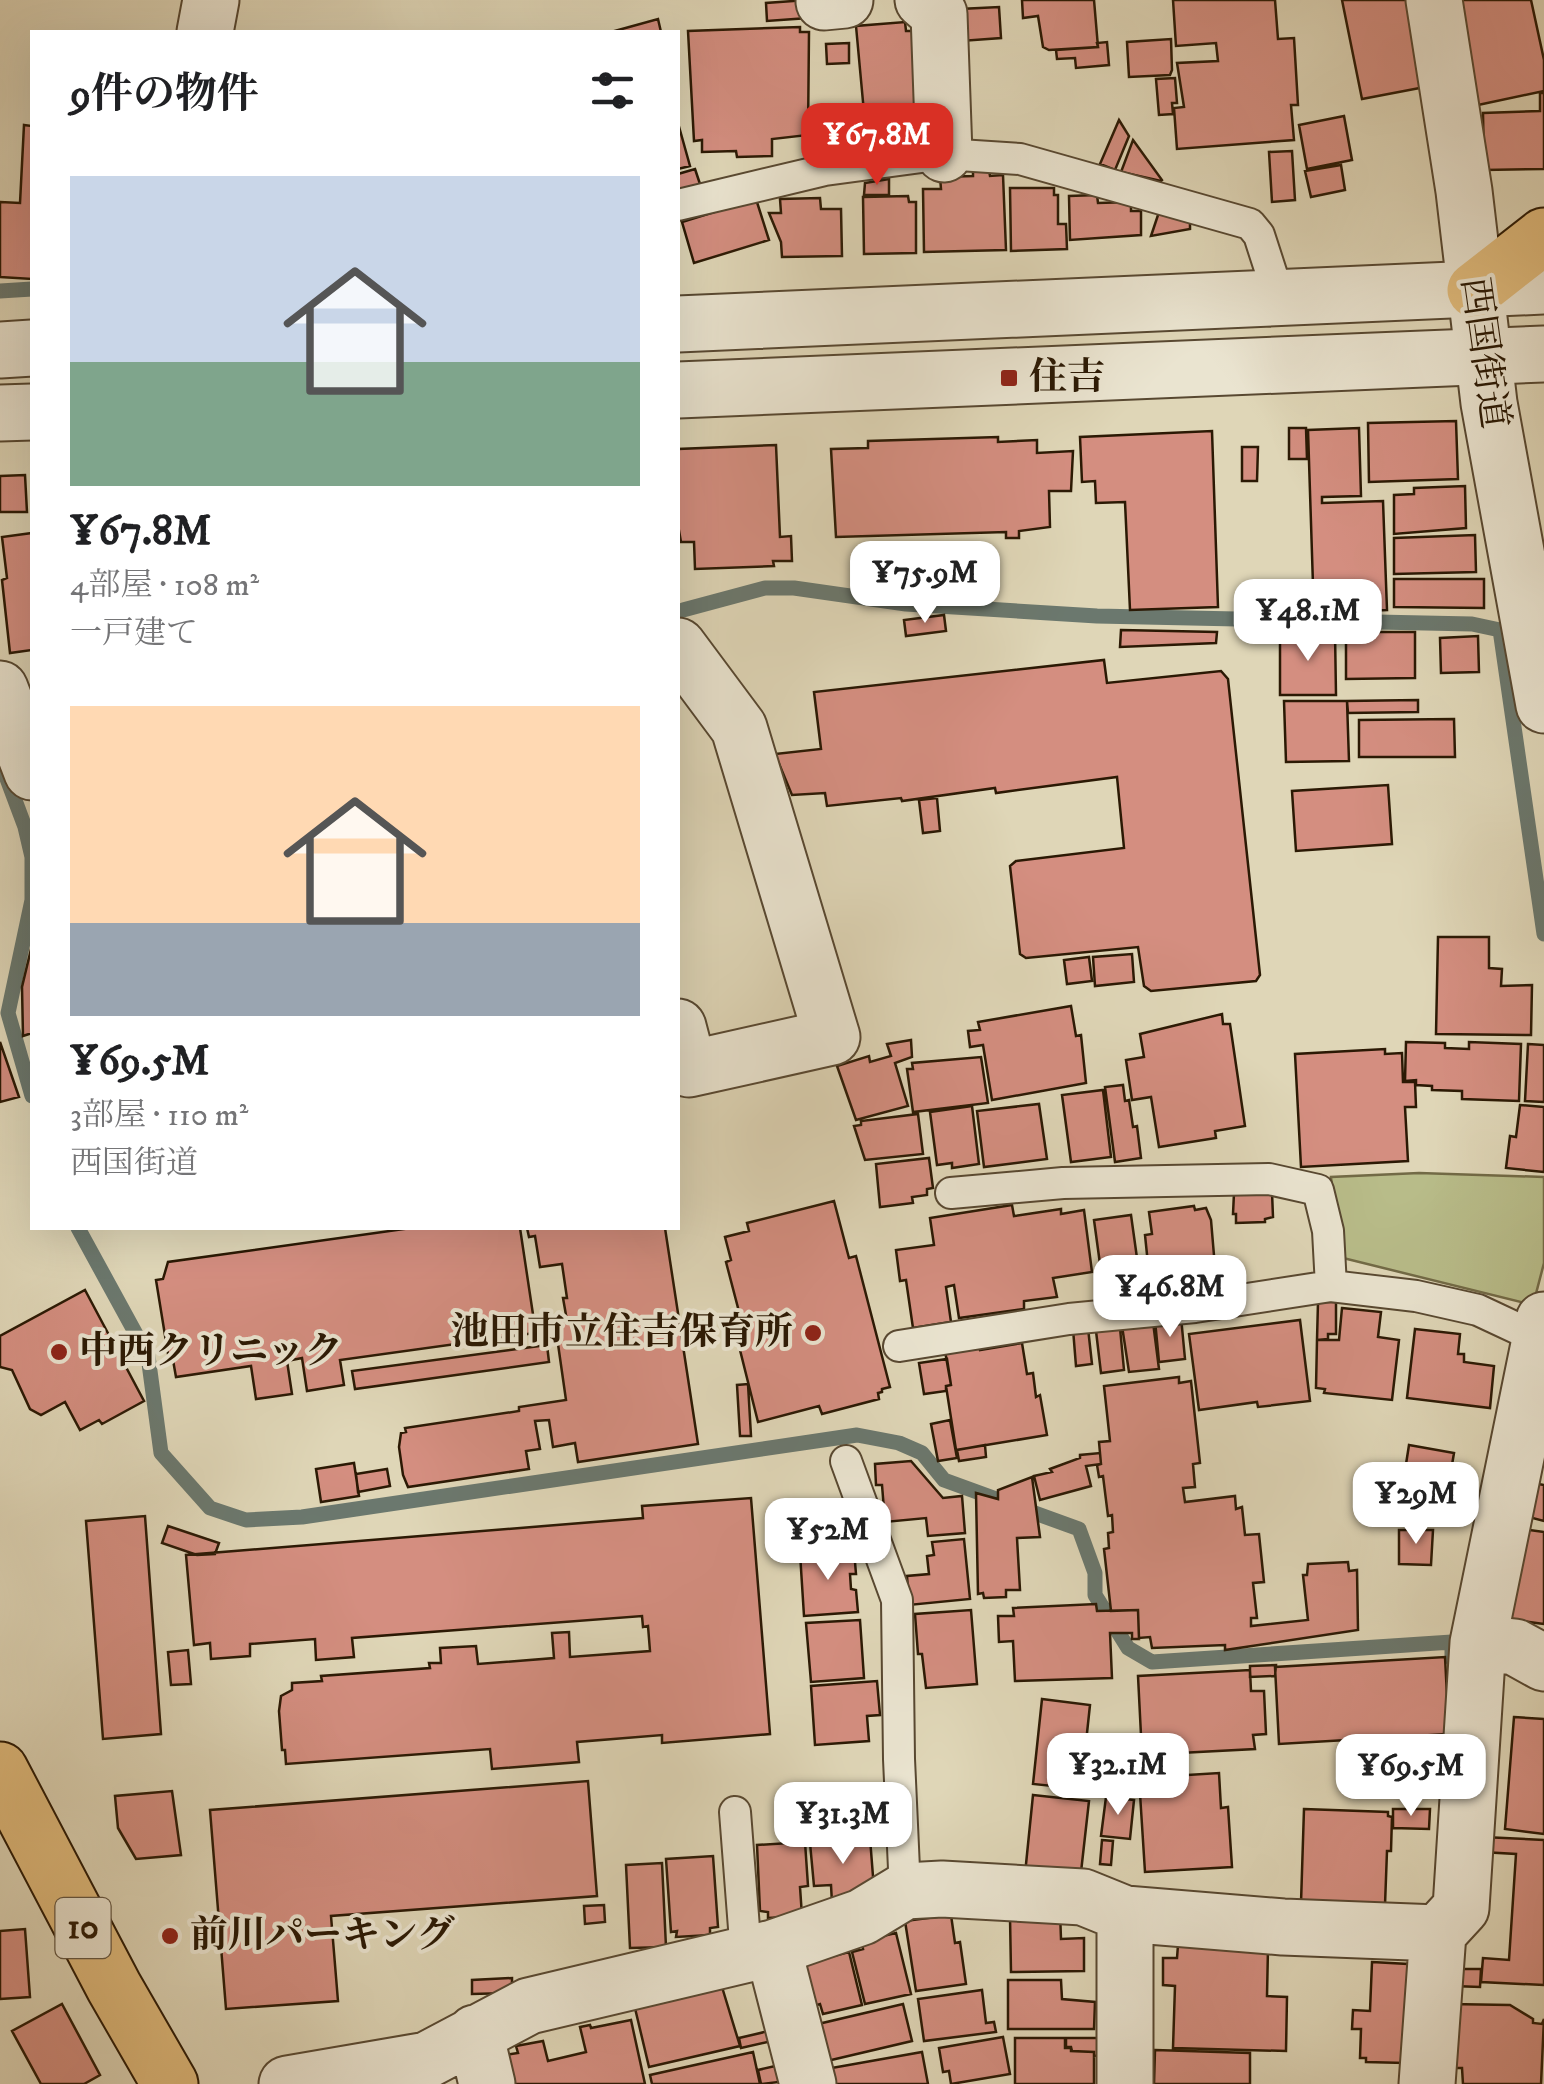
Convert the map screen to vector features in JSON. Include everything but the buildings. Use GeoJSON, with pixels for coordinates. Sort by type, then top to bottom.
{"type":"FeatureCollection","features":[{"type":"Feature","properties":{"kind":"main road"},"geometry":{"type":"LineString","coordinates":[[1475,290],[1544,236]]}},
{"type":"Feature","properties":{"kind":"main road","name":"10"},"geometry":{"type":"LineString","coordinates":[[0,1770],[164,2082]]}},
{"type":"Feature","properties":{"kind":"street"},"geometry":{"type":"LineString","coordinates":[[204,30],[211,0]]}},
{"type":"Feature","properties":{"kind":"street"},"geometry":{"type":"LineString","coordinates":[[923,0],[939,14],[944,154]]}},
{"type":"Feature","properties":{"kind":"street","name":"西国街道"},"geometry":{"type":"LineString","coordinates":[[1434,0],[1464,191],[1483,356],[1544,705]]}},
{"type":"Feature","properties":{"kind":"street"},"geometry":{"type":"LineString","coordinates":[[680,324],[1544,286]]}},
{"type":"Feature","properties":{"kind":"street"},"geometry":{"type":"LineString","coordinates":[[0,350],[30,348]]}},
{"type":"Feature","properties":{"kind":"street"},"geometry":{"type":"LineString","coordinates":[[680,390],[1544,354]]}},
{"type":"Feature","properties":{"kind":"street"},"geometry":{"type":"LineString","coordinates":[[0,414],[30,412]]}},
{"type":"Feature","properties":{"kind":"street"},"geometry":{"type":"LineString","coordinates":[[680,649],[738,728],[832,1036],[690,1069],[680,1035]]}},
{"type":"Feature","properties":{"kind":"street"},"geometry":{"type":"LineString","coordinates":[[0,690],[30,767]]}},
{"type":"Feature","properties":{"kind":"street"},"geometry":{"type":"LineString","coordinates":[[1427,2084],[1438,1933],[1461,1908],[1478,1643],[1540,1355]]}},
{"type":"Feature","properties":{"kind":"street"},"geometry":{"type":"LineString","coordinates":[[1478,1643],[1515,1647],[1544,1663]]}},
{"type":"Feature","properties":{"kind":"street"},"geometry":{"type":"LineString","coordinates":[[287,2084],[426,2060],[481,2058],[529,2006],[759,1951],[862,1917],[905,1891],[942,1889],[1084,1897],[1125,1914],[1283,1927],[1438,1933]]}},
{"type":"Feature","properties":{"kind":"street"},"geometry":{"type":"LineString","coordinates":[[1125,1914],[1125,2084]]}},
{"type":"Feature","properties":{"kind":"street"},"geometry":{"type":"LineString","coordinates":[[759,1951],[808,2084]]}},
{"type":"Feature","properties":{"kind":"lane"},"geometry":{"type":"LineString","coordinates":[[680,205],[824,170],[944,154],[1020,159],[1250,224],[1259,235],[1280,300]]}},
{"type":"Feature","properties":{"kind":"lane"},"geometry":{"type":"LineString","coordinates":[[952,1193],[1062,1183],[1270,1179],[1318,1190],[1328,1232],[1332,1286]]}},
{"type":"Feature","properties":{"kind":"lane"},"geometry":{"type":"LineString","coordinates":[[900,1346],[1332,1286],[1416,1296],[1478,1310],[1540,1355]]}},
{"type":"Feature","properties":{"kind":"lane"},"geometry":{"type":"LineString","coordinates":[[846,1461],[898,1600],[905,1891]]}},
{"type":"Feature","properties":{"kind":"lane"},"geometry":{"type":"LineString","coordinates":[[735,1812],[759,1951]]}},
{"type":"Feature","properties":{"kind":"green space"},"geometry":{"type":"Polygon","coordinates":[[[1419,1173],[1544,1177],[1544,1263],[1533,1305],[1339,1257],[1331,1177],[1419,1173]]]}},
{"type":"Feature","properties":{"kind":"waterway"},"geometry":{"type":"LineString","coordinates":[[0,291],[30,289]]}},
{"type":"Feature","properties":{"kind":"waterway"},"geometry":{"type":"LineString","coordinates":[[683,610],[765,588],[794,588],[906,604],[1097,616],[1472,624],[1500,630],[1544,934]]}},
{"type":"Feature","properties":{"kind":"waterway"},"geometry":{"type":"LineString","coordinates":[[3,768],[30,848]]}},
{"type":"Feature","properties":{"kind":"waterway"},"geometry":{"type":"LineString","coordinates":[[30,909],[8,1013],[30,1089]]}},
{"type":"Feature","properties":{"kind":"waterway"},"geometry":{"type":"LineString","coordinates":[[79,1230],[148,1356],[161,1453],[210,1508],[246,1520],[302,1517],[857,1435],[899,1443],[922,1453],[944,1480],[1079,1529],[1095,1573],[1095,1595],[1128,1648],[1152,1662],[1452,1642],[1452,1659]]}},
{"type":"Feature","properties":{"kind":"place","name":"住吉"},"geometry":{"type":"Point","coordinates":[1009,378]}},
{"type":"Feature","properties":{"kind":"place","name":"池田市立住吉保育所"},"geometry":{"type":"Point","coordinates":[813,1333]}},
{"type":"Feature","properties":{"kind":"place","name":"中西クリニック"},"geometry":{"type":"Point","coordinates":[59,1352]}},
{"type":"Feature","properties":{"kind":"place","name":"前川パーキング"},"geometry":{"type":"Point","coordinates":[170,1936]}}]}
